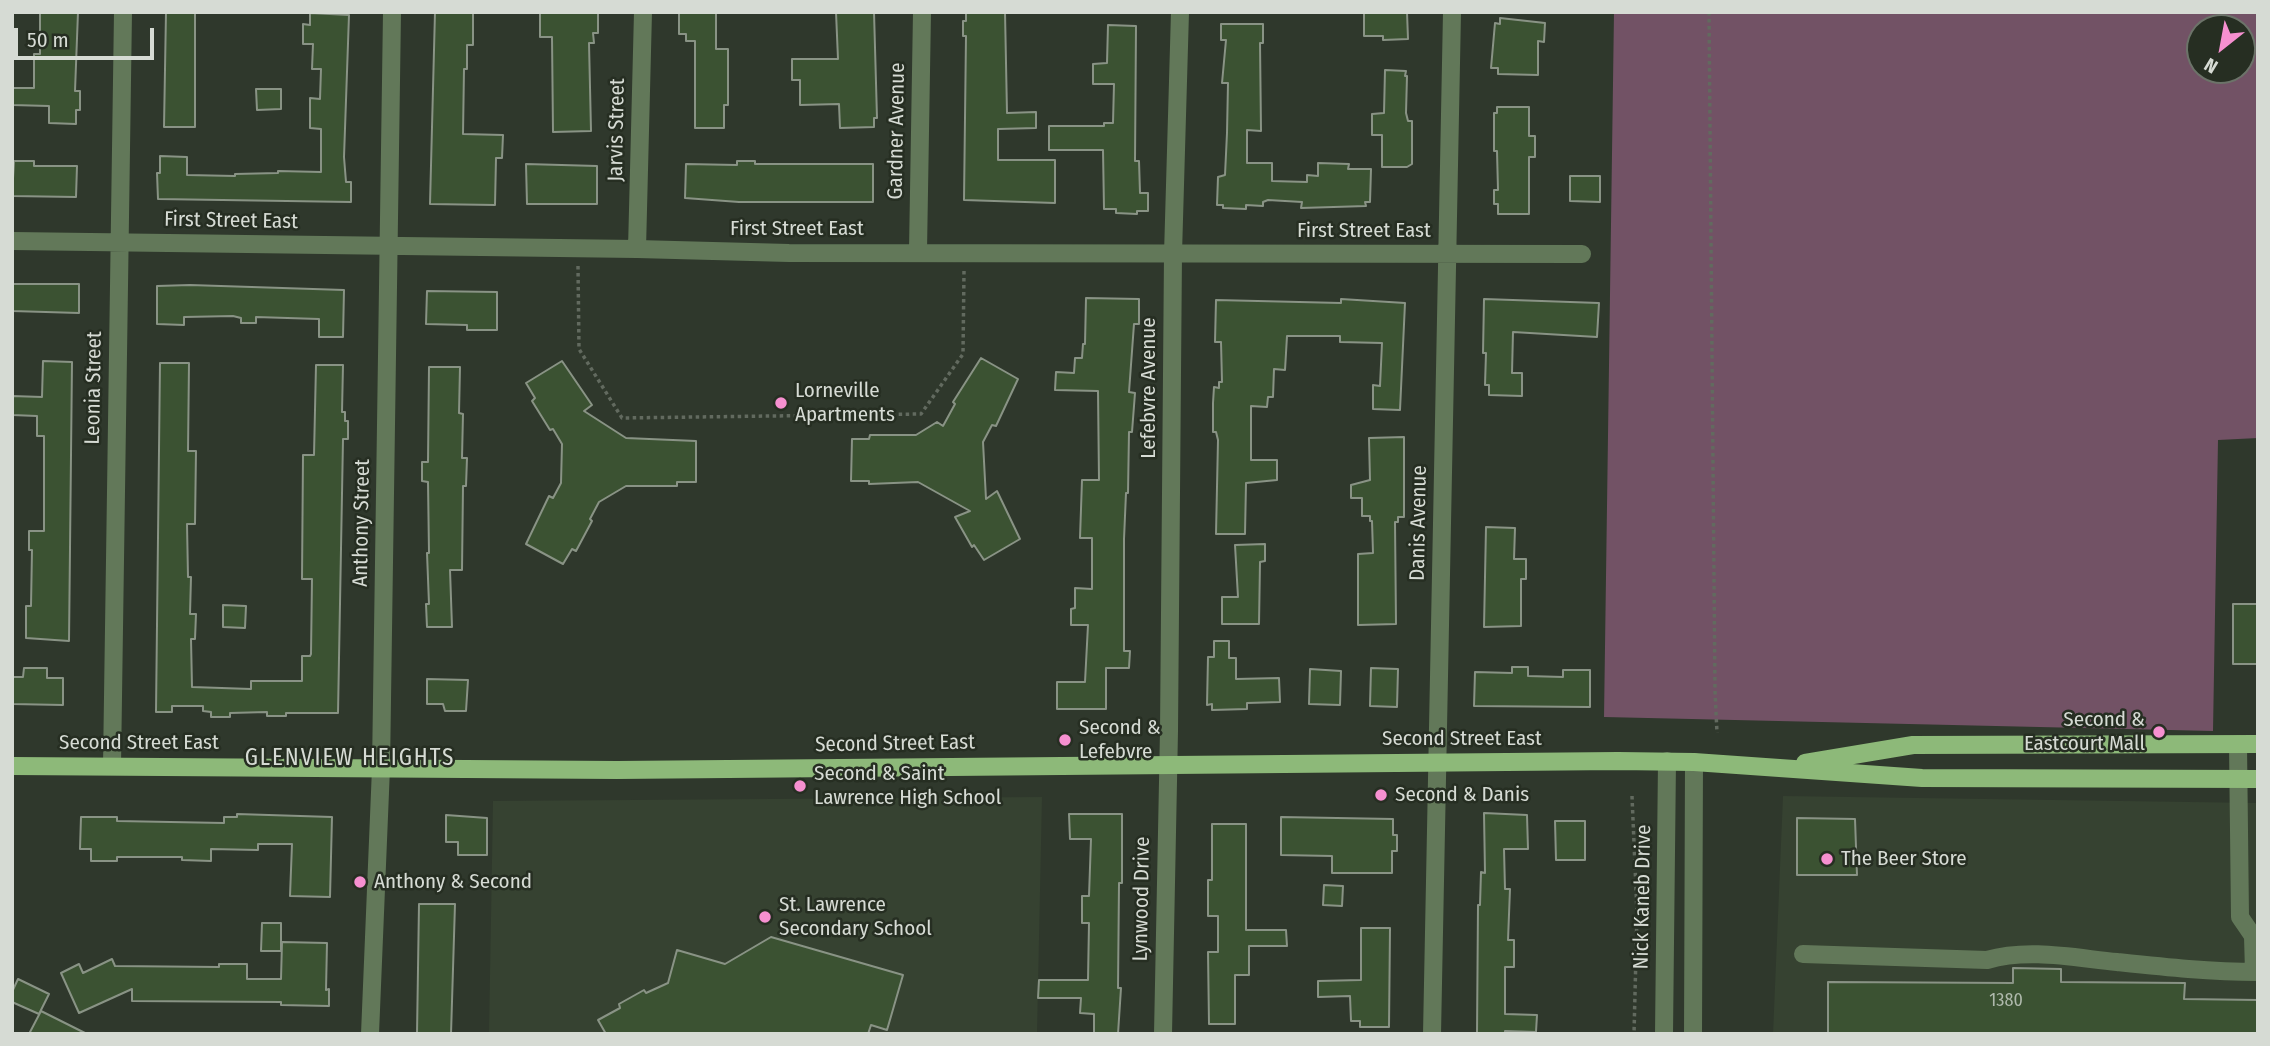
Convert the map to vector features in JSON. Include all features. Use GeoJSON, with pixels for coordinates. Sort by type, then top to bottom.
{"type":"FeatureCollection","features":[{"type":"Feature","properties":{"kind":"main road","name":"Second Street East"},"geometry":{"type":"LineString","coordinates":[[1777,768],[1913,745],[2258,744]]}},
{"type":"Feature","properties":{"kind":"main road","name":"Second Street East"},"geometry":{"type":"LineString","coordinates":[[12,766],[617,770],[1667,761],[1922,778],[2249,779]]}},
{"type":"Feature","properties":{"kind":"street","name":"Leonia Street"},"geometry":{"type":"LineString","coordinates":[[112,765],[123,12]]}},
{"type":"Feature","properties":{"kind":"street","name":"Anthony Street"},"geometry":{"type":"LineString","coordinates":[[370,1034],[381,768],[392,12]]}},
{"type":"Feature","properties":{"kind":"street","name":"Jarvis Street"},"geometry":{"type":"LineString","coordinates":[[637,249],[643,12]]}},
{"type":"Feature","properties":{"kind":"street","name":"Gardner Avenue"},"geometry":{"type":"LineString","coordinates":[[918,251],[922,12]]}},
{"type":"Feature","properties":{"kind":"street","name":"Lefebvre Avenue"},"geometry":{"type":"LineString","coordinates":[[1168,765],[1173,254],[1180,12]]}},
{"type":"Feature","properties":{"kind":"street","name":"Danis Avenue"},"geometry":{"type":"LineString","coordinates":[[1432,1034],[1452,12]]}},
{"type":"Feature","properties":{"kind":"street","name":"First Street East"},"geometry":{"type":"LineString","coordinates":[[12,241],[789,253],[918,251],[1583,254]]}},
{"type":"Feature","properties":{"kind":"street"},"geometry":{"type":"LineString","coordinates":[[1803,954],[1987,960],[2003,956],[2056,956],[2209,972],[2256,972],[2255,932],[2240,917],[2249,779],[2238,744]]}},
{"type":"Feature","properties":{"kind":"street","name":"Nick Kaneb Drive"},"geometry":{"type":"LineString","coordinates":[[1664,1034],[1667,761]]}},
{"type":"Feature","properties":{"kind":"street"},"geometry":{"type":"LineString","coordinates":[[1693,1034],[1694,762]]}},
{"type":"Feature","properties":{"kind":"street","name":"Lynwood Drive"},"geometry":{"type":"LineString","coordinates":[[1163,1034],[1168,765]]}},
{"type":"Feature","properties":{"kind":"path"},"geometry":{"type":"LineString","coordinates":[[1709,12],[1717,733]]}},
{"type":"Feature","properties":{"kind":"path"},"geometry":{"type":"LineString","coordinates":[[578,248],[579,349],[622,418],[921,414],[963,354],[964,252]]}},
{"type":"Feature","properties":{"kind":"path"},"geometry":{"type":"LineString","coordinates":[[1632,796],[1637,913],[1634,1034]]}},
{"type":"Feature","properties":{"kind":"shaded area"},"geometry":{"type":"Polygon","coordinates":[[[1614,12],[2258,12],[2258,438],[2218,440],[2213,731],[1604,717],[1614,12]]]}},
{"type":"Feature","properties":{"kind":"shaded area"},"geometry":{"type":"Polygon","coordinates":[[[1783,796],[2258,803],[2258,1034],[1773,1034],[1783,796]]]}},
{"type":"Feature","properties":{"kind":"shaded area","name":"St. Lawrence Secondary School"},"geometry":{"type":"Polygon","coordinates":[[[1042,797],[1037,1034],[489,1034],[493,801],[1042,797]]]}},
{"type":"Feature","properties":{"kind":"building"},"geometry":{"type":"Polygon","coordinates":[[[40,12],[78,12],[75,91],[80,91],[80,110],[76,110],[76,124],[49,123],[49,106],[12,105],[12,88],[34,88],[34,54],[40,54],[40,12]]]}},
{"type":"Feature","properties":{"kind":"building"},"geometry":{"type":"Polygon","coordinates":[[[166,12],[195,12],[195,127],[164,127],[166,12]]]}},
{"type":"Feature","properties":{"kind":"building"},"geometry":{"type":"Polygon","coordinates":[[[435,12],[473,12],[473,45],[467,45],[467,69],[464,69],[463,134],[503,135],[502,158],[496,158],[495,205],[430,204],[435,12]]]}},
{"type":"Feature","properties":{"kind":"building"},"geometry":{"type":"Polygon","coordinates":[[[540,12],[598,12],[598,33],[593,33],[594,43],[589,43],[591,131],[553,132],[552,37],[540,37],[540,12]]]}},
{"type":"Feature","properties":{"kind":"building"},"geometry":{"type":"Polygon","coordinates":[[[679,12],[716,12],[716,49],[728,49],[728,105],[724,105],[724,128],[695,128],[695,41],[686,41],[686,34],[679,34],[679,12]]]}},
{"type":"Feature","properties":{"kind":"building"},"geometry":{"type":"Polygon","coordinates":[[[836,12],[874,12],[877,118],[874,118],[874,127],[840,128],[839,104],[800,105],[800,80],[792,80],[792,59],[838,59],[836,12]]]}},
{"type":"Feature","properties":{"kind":"building"},"geometry":{"type":"Polygon","coordinates":[[[966,12],[1005,12],[1007,113],[1036,112],[1036,128],[998,129],[998,160],[1055,160],[1055,203],[964,200],[966,36],[963,36],[963,21],[966,21],[966,12]]]}},
{"type":"Feature","properties":{"kind":"building"},"geometry":{"type":"Polygon","coordinates":[[[1364,12],[1407,12],[1408,39],[1383,40],[1383,36],[1364,36],[1364,12]]]}},
{"type":"Feature","properties":{"kind":"building"},"geometry":{"type":"Polygon","coordinates":[[[310,13],[349,15],[344,157],[346,182],[351,182],[351,202],[158,199],[157,173],[160,173],[160,156],[187,157],[187,175],[321,172],[321,129],[310,128],[310,98],[320,99],[321,69],[312,69],[313,44],[303,44],[303,24],[310,25],[310,13]]]}},
{"type":"Feature","properties":{"kind":"building"},"geometry":{"type":"Polygon","coordinates":[[[1500,18],[1545,23],[1544,42],[1538,41],[1538,75],[1498,74],[1498,68],[1491,68],[1495,23],[1500,24],[1500,18]]]}},
{"type":"Feature","properties":{"kind":"building"},"geometry":{"type":"Polygon","coordinates":[[[1221,24],[1263,24],[1263,43],[1260,43],[1261,131],[1247,130],[1247,163],[1272,163],[1272,181],[1307,182],[1307,175],[1318,176],[1318,163],[1349,164],[1348,169],[1371,169],[1370,202],[1365,202],[1366,206],[1301,208],[1302,202],[1268,200],[1263,202],[1263,206],[1246,205],[1246,209],[1223,208],[1223,205],[1217,205],[1218,177],[1225,175],[1227,133],[1228,83],[1222,83],[1226,40],[1221,40],[1221,24]]]}},
{"type":"Feature","properties":{"kind":"building"},"geometry":{"type":"Polygon","coordinates":[[[1108,25],[1136,26],[1135,161],[1139,161],[1140,193],[1148,193],[1148,211],[1137,211],[1137,214],[1116,213],[1116,209],[1104,209],[1103,150],[1049,150],[1049,126],[1104,126],[1104,123],[1113,123],[1114,84],[1093,84],[1093,64],[1107,63],[1108,25]]]}},
{"type":"Feature","properties":{"kind":"building"},"geometry":{"type":"Polygon","coordinates":[[[1385,70],[1406,71],[1406,113],[1408,121],[1412,121],[1412,164],[1407,167],[1382,167],[1382,135],[1372,135],[1372,114],[1384,113],[1385,70]]]}},
{"type":"Feature","properties":{"kind":"building"},"geometry":{"type":"Polygon","coordinates":[[[256,89],[281,89],[281,109],[257,110],[256,89]]]}},
{"type":"Feature","properties":{"kind":"building"},"geometry":{"type":"Polygon","coordinates":[[[1497,107],[1529,107],[1529,136],[1535,136],[1535,157],[1529,157],[1529,214],[1498,214],[1498,204],[1494,204],[1494,190],[1498,190],[1497,151],[1494,151],[1494,113],[1497,113],[1497,107]]]}},
{"type":"Feature","properties":{"kind":"building"},"geometry":{"type":"Polygon","coordinates":[[[14,161],[34,161],[34,166],[77,166],[76,197],[12,196],[14,161]]]}},
{"type":"Feature","properties":{"kind":"building"},"geometry":{"type":"Polygon","coordinates":[[[737,161],[755,161],[755,164],[873,164],[873,202],[739,202],[685,198],[686,164],[737,165],[737,161]]]}},
{"type":"Feature","properties":{"kind":"building"},"geometry":{"type":"Polygon","coordinates":[[[526,164],[597,166],[597,204],[527,204],[526,164]]]}},
{"type":"Feature","properties":{"kind":"building"},"geometry":{"type":"Polygon","coordinates":[[[1570,176],[1600,176],[1600,202],[1570,201],[1570,176]]]}},
{"type":"Feature","properties":{"kind":"building"},"geometry":{"type":"Polygon","coordinates":[[[12,284],[79,284],[79,313],[12,311],[12,284]]]}},
{"type":"Feature","properties":{"kind":"building"},"geometry":{"type":"Polygon","coordinates":[[[157,286],[344,290],[343,337],[319,337],[319,319],[256,317],[256,323],[241,323],[241,318],[233,316],[184,317],[184,325],[157,324],[157,286]]]}},
{"type":"Feature","properties":{"kind":"building"},"geometry":{"type":"Polygon","coordinates":[[[427,291],[497,292],[497,330],[467,330],[467,325],[426,324],[427,291]]]}},
{"type":"Feature","properties":{"kind":"building"},"geometry":{"type":"Polygon","coordinates":[[[1086,298],[1139,299],[1139,324],[1134,324],[1129,392],[1135,393],[1132,432],[1129,432],[1124,539],[1124,651],[1130,651],[1129,668],[1106,668],[1106,709],[1057,709],[1057,682],[1085,682],[1088,625],[1071,625],[1071,609],[1075,608],[1075,588],[1092,589],[1092,538],[1080,538],[1082,480],[1099,480],[1098,391],[1055,390],[1056,372],[1074,373],[1075,358],[1082,358],[1086,298]]]}},
{"type":"Feature","properties":{"kind":"building"},"geometry":{"type":"Polygon","coordinates":[[[1341,299],[1405,303],[1400,410],[1373,409],[1373,385],[1380,386],[1382,343],[1340,342],[1340,336],[1287,336],[1285,370],[1274,369],[1273,397],[1268,397],[1267,407],[1251,406],[1251,460],[1277,460],[1277,480],[1246,483],[1245,534],[1216,534],[1218,440],[1216,432],[1213,432],[1213,403],[1214,387],[1219,388],[1219,382],[1222,382],[1221,342],[1215,342],[1216,300],[1341,303],[1341,299]]]}},
{"type":"Feature","properties":{"kind":"building"},"geometry":{"type":"Polygon","coordinates":[[[1484,299],[1599,303],[1597,337],[1513,332],[1512,373],[1522,373],[1522,396],[1489,395],[1489,385],[1485,385],[1486,353],[1483,353],[1484,299]]]}},
{"type":"Feature","properties":{"kind":"building"},"geometry":{"type":"Polygon","coordinates":[[[981,358],[1018,379],[996,426],[992,425],[983,442],[986,499],[997,491],[1020,539],[984,560],[974,545],[972,547],[955,517],[970,511],[918,482],[869,484],[869,481],[851,481],[852,439],[869,439],[870,435],[916,435],[937,422],[943,426],[955,404],[953,402],[981,358]]]}},
{"type":"Feature","properties":{"kind":"building"},"geometry":{"type":"Polygon","coordinates":[[[43,361],[72,362],[69,641],[26,638],[26,606],[31,606],[32,550],[29,550],[29,531],[44,531],[44,436],[37,436],[37,416],[12,415],[12,396],[42,397],[43,361]]]}},
{"type":"Feature","properties":{"kind":"building"},"geometry":{"type":"Polygon","coordinates":[[[562,361],[592,405],[584,411],[626,438],[696,441],[696,482],[677,482],[677,486],[626,486],[599,502],[576,551],[572,549],[563,564],[526,544],[549,496],[553,498],[561,483],[562,444],[532,401],[535,398],[526,383],[562,361]]]}},
{"type":"Feature","properties":{"kind":"building"},"geometry":{"type":"Polygon","coordinates":[[[160,363],[189,363],[188,451],[196,451],[195,524],[187,524],[188,577],[191,577],[190,614],[196,614],[195,639],[191,639],[192,687],[251,689],[251,681],[302,681],[302,656],[311,654],[312,579],[302,579],[303,455],[314,455],[316,365],[343,365],[342,412],[345,412],[345,421],[348,421],[348,439],[343,439],[338,713],[286,713],[286,716],[267,716],[267,712],[230,713],[230,717],[211,717],[211,712],[203,711],[203,706],[172,706],[172,712],[156,712],[160,363]]]}},
{"type":"Feature","properties":{"kind":"building"},"geometry":{"type":"Polygon","coordinates":[[[429,367],[460,367],[462,458],[467,458],[466,486],[463,486],[462,570],[450,570],[452,627],[427,627],[428,482],[422,481],[422,462],[428,462],[429,367]]]}},
{"type":"Feature","properties":{"kind":"building"},"geometry":{"type":"Polygon","coordinates":[[[1404,437],[1404,517],[1398,517],[1398,522],[1395,522],[1396,624],[1358,625],[1358,554],[1373,553],[1372,521],[1370,516],[1362,516],[1362,498],[1351,498],[1351,485],[1370,480],[1369,438],[1404,437]]]}},
{"type":"Feature","properties":{"kind":"building"},"geometry":{"type":"Polygon","coordinates":[[[1486,527],[1515,528],[1514,559],[1526,559],[1526,579],[1521,579],[1521,626],[1484,627],[1486,527]]]}},
{"type":"Feature","properties":{"kind":"building"},"geometry":{"type":"Polygon","coordinates":[[[1265,544],[1265,561],[1260,562],[1259,624],[1222,624],[1222,597],[1238,597],[1235,545],[1265,544]]]}},
{"type":"Feature","properties":{"kind":"building"},"geometry":{"type":"Polygon","coordinates":[[[2233,604],[2258,604],[2258,664],[2233,664],[2233,604]]]}},
{"type":"Feature","properties":{"kind":"building"},"geometry":{"type":"Polygon","coordinates":[[[223,605],[246,606],[245,628],[223,627],[223,605]]]}},
{"type":"Feature","properties":{"kind":"building"},"geometry":{"type":"Polygon","coordinates":[[[1214,641],[1229,641],[1229,658],[1236,658],[1236,679],[1279,678],[1280,702],[1247,703],[1247,709],[1212,710],[1212,704],[1207,705],[1208,657],[1214,657],[1214,641]]]}},
{"type":"Feature","properties":{"kind":"building"},"geometry":{"type":"Polygon","coordinates":[[[1512,667],[1528,667],[1528,676],[1563,677],[1563,670],[1590,670],[1590,707],[1474,706],[1475,672],[1512,673],[1512,667]]]}},
{"type":"Feature","properties":{"kind":"building"},"geometry":{"type":"Polygon","coordinates":[[[24,668],[47,668],[47,678],[63,678],[63,705],[12,704],[12,677],[23,677],[24,668]]]}},
{"type":"Feature","properties":{"kind":"building"},"geometry":{"type":"Polygon","coordinates":[[[1371,668],[1398,669],[1397,707],[1370,706],[1371,668]]]}},
{"type":"Feature","properties":{"kind":"building"},"geometry":{"type":"Polygon","coordinates":[[[1310,669],[1341,671],[1340,705],[1309,704],[1310,669]]]}},
{"type":"Feature","properties":{"kind":"building"},"geometry":{"type":"Polygon","coordinates":[[[427,679],[468,680],[466,711],[445,711],[443,704],[427,704],[427,679]]]}},
{"type":"Feature","properties":{"kind":"building"},"geometry":{"type":"Polygon","coordinates":[[[1484,813],[1527,815],[1528,849],[1504,849],[1505,889],[1510,889],[1508,940],[1514,940],[1514,967],[1505,967],[1505,1014],[1537,1015],[1536,1032],[1477,1034],[1478,905],[1481,872],[1485,873],[1484,813]]]}},
{"type":"Feature","properties":{"kind":"building"},"geometry":{"type":"Polygon","coordinates":[[[237,814],[332,817],[330,897],[290,896],[292,844],[258,844],[258,850],[211,849],[211,861],[182,860],[182,857],[117,857],[117,861],[91,861],[91,849],[80,849],[81,817],[117,817],[117,821],[224,823],[224,817],[237,817],[237,814]]]}},
{"type":"Feature","properties":{"kind":"building"},"geometry":{"type":"Polygon","coordinates":[[[1069,814],[1122,814],[1118,988],[1121,988],[1118,1034],[1094,1034],[1094,1014],[1080,1013],[1081,998],[1038,998],[1039,980],[1088,980],[1089,923],[1082,923],[1082,896],[1089,896],[1091,839],[1070,839],[1069,814]]]}},
{"type":"Feature","properties":{"kind":"building"},"geometry":{"type":"Polygon","coordinates":[[[446,815],[487,818],[487,855],[458,855],[458,842],[446,842],[446,815]]]}},
{"type":"Feature","properties":{"kind":"building"},"geometry":{"type":"Polygon","coordinates":[[[1281,817],[1393,819],[1397,851],[1392,851],[1392,873],[1332,873],[1332,856],[1281,855],[1281,817]]]}},
{"type":"Feature","properties":{"kind":"building","name":"The Beer Store"},"geometry":{"type":"Polygon","coordinates":[[[1797,818],[1855,819],[1857,875],[1797,875],[1797,818]]]}},
{"type":"Feature","properties":{"kind":"building"},"geometry":{"type":"Polygon","coordinates":[[[1555,821],[1585,821],[1585,860],[1556,860],[1555,821]]]}},
{"type":"Feature","properties":{"kind":"building"},"geometry":{"type":"Polygon","coordinates":[[[1212,824],[1246,824],[1246,930],[1286,930],[1287,946],[1249,946],[1249,975],[1235,975],[1235,1024],[1209,1024],[1208,952],[1218,952],[1218,916],[1208,916],[1208,880],[1212,880],[1212,824]]]}},
{"type":"Feature","properties":{"kind":"building"},"geometry":{"type":"Polygon","coordinates":[[[1324,885],[1343,886],[1342,906],[1323,905],[1324,885]]]}},
{"type":"Feature","properties":{"kind":"building"},"geometry":{"type":"Polygon","coordinates":[[[419,904],[455,904],[451,1034],[417,1034],[419,904]]]}},
{"type":"Feature","properties":{"kind":"building"},"geometry":{"type":"Polygon","coordinates":[[[262,923],[281,923],[281,951],[261,951],[262,923]]]}},
{"type":"Feature","properties":{"kind":"building"},"geometry":{"type":"Polygon","coordinates":[[[1361,928],[1390,928],[1389,1027],[1360,1027],[1360,1021],[1351,1021],[1350,996],[1318,997],[1318,981],[1361,980],[1361,928]]]}},
{"type":"Feature","properties":{"kind":"building"},"geometry":{"type":"Polygon","coordinates":[[[771,937],[903,975],[887,1030],[871,1025],[868,1034],[606,1034],[598,1020],[644,990],[646,993],[668,983],[677,950],[725,964],[771,937]]]}},
{"type":"Feature","properties":{"kind":"building"},"geometry":{"type":"Polygon","coordinates":[[[282,942],[327,943],[326,990],[329,989],[329,1006],[281,1005],[281,1002],[132,1001],[132,989],[79,1013],[61,973],[79,964],[83,973],[112,959],[115,966],[219,967],[219,964],[247,964],[247,979],[281,979],[282,942]]]}},
{"type":"Feature","properties":{"kind":"building"},"geometry":{"type":"Polygon","coordinates":[[[2013,968],[2061,969],[2061,982],[2185,983],[2184,999],[2258,1000],[2258,1034],[1828,1034],[1828,982],[2013,983],[2013,968]]]}},
{"type":"Feature","properties":{"kind":"building"},"geometry":{"type":"Polygon","coordinates":[[[18,979],[49,994],[39,1014],[12,1002],[12,992],[18,979]]]}},
{"type":"Feature","properties":{"kind":"building"},"geometry":{"type":"Polygon","coordinates":[[[41,1011],[87,1034],[29,1034],[41,1011]]]}},
{"type":"Feature","properties":{"kind":"place","name":"Lorneville Apartments"},"geometry":{"type":"Point","coordinates":[781,403]}},
{"type":"Feature","properties":{"kind":"place","name":"Second & Eastcourt Mall"},"geometry":{"type":"Point","coordinates":[2159,732]}},
{"type":"Feature","properties":{"kind":"place","name":"Second & Lefebvre"},"geometry":{"type":"Point","coordinates":[1065,740]}},
{"type":"Feature","properties":{"kind":"place","name":"Second & Saint Lawrence High School"},"geometry":{"type":"Point","coordinates":[800,786]}},
{"type":"Feature","properties":{"kind":"place","name":"Second & Danis"},"geometry":{"type":"Point","coordinates":[1381,795]}},
{"type":"Feature","properties":{"kind":"place","name":"The Beer Store"},"geometry":{"type":"Point","coordinates":[1827,859]}},
{"type":"Feature","properties":{"kind":"place","name":"Anthony & Second"},"geometry":{"type":"Point","coordinates":[360,882]}},
{"type":"Feature","properties":{"kind":"place","name":"St. Lawrence Secondary School"},"geometry":{"type":"Point","coordinates":[765,917]}},
{"type":"Feature","properties":{"kind":"district","name":"GLENVIEW HEIGHTS"},"geometry":{"type":"Point","coordinates":[350,759]}}]}
